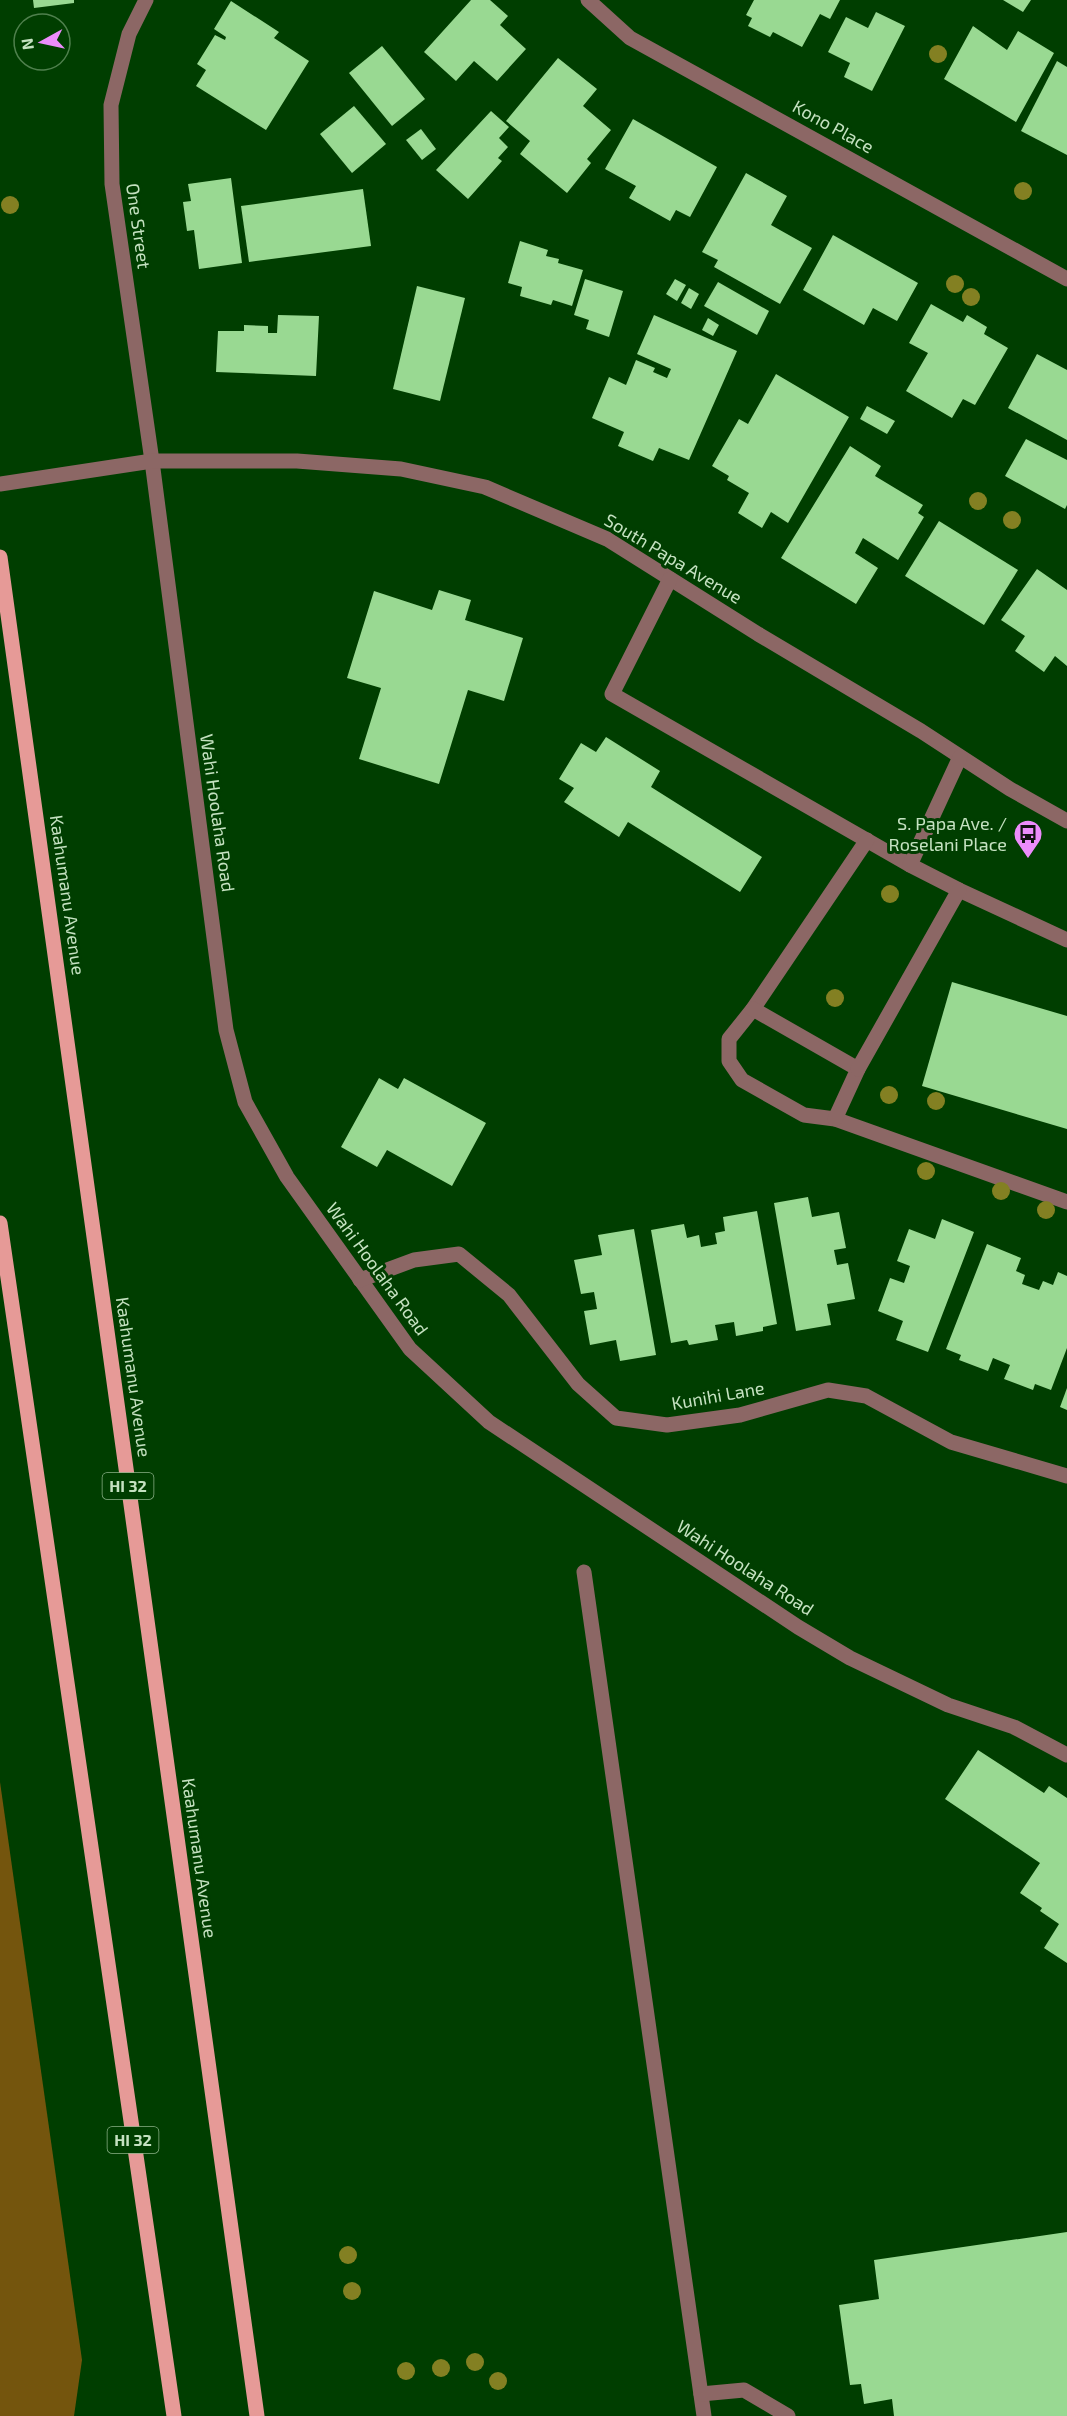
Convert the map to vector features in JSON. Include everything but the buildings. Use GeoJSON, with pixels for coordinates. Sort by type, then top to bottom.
{"type":"FeatureCollection","features":[{"type":"Feature","properties":{"kind":"main road","name":"Kaahumanu Avenue"},"geometry":{"type":"LineString","coordinates":[[0,557],[257,2416]]}},
{"type":"Feature","properties":{"kind":"main road","name":"HI 32"},"geometry":{"type":"LineString","coordinates":[[0,1223],[174,2416]]}},
{"type":"Feature","properties":{"kind":"street","name":"One Street"},"geometry":{"type":"LineString","coordinates":[[146,0],[129,34],[111,105],[111,173],[152,461]]}},
{"type":"Feature","properties":{"kind":"street","name":"Kono Place"},"geometry":{"type":"LineString","coordinates":[[588,0],[630,38],[1067,279]]}},
{"type":"Feature","properties":{"kind":"street","name":"South Papa Avenue"},"geometry":{"type":"LineString","coordinates":[[0,484],[152,461],[297,461],[401,469],[485,487],[607,539],[1010,789],[1067,821]]}},
{"type":"Feature","properties":{"kind":"street","name":"Wahi Hoolaha Road"},"geometry":{"type":"LineString","coordinates":[[152,461],[226,1030],[245,1102],[287,1177],[410,1349],[489,1422],[850,1658],[948,1705],[1014,1727],[1067,1755]]}},
{"type":"Feature","properties":{"kind":"street"},"geometry":{"type":"LineString","coordinates":[[670,579],[612,694],[910,865],[1067,940]]}},
{"type":"Feature","properties":{"kind":"street"},"geometry":{"type":"LineString","coordinates":[[910,865],[960,757]]}},
{"type":"Feature","properties":{"kind":"street"},"geometry":{"type":"LineString","coordinates":[[867,840],[753,1009],[729,1039],[729,1061],[742,1080],[804,1115],[835,1119],[1067,1202]]}},
{"type":"Feature","properties":{"kind":"street"},"geometry":{"type":"LineString","coordinates":[[835,1119],[858,1069],[959,890]]}},
{"type":"Feature","properties":{"kind":"street"},"geometry":{"type":"LineString","coordinates":[[753,1009],[858,1069]]}},
{"type":"Feature","properties":{"kind":"street","name":"Kunihi Lane"},"geometry":{"type":"LineString","coordinates":[[360,1280],[414,1260],[459,1254],[509,1295],[578,1384],[616,1418],[667,1425],[740,1415],[828,1390],[866,1396],[951,1442],[1067,1476]]}},
{"type":"Feature","properties":{"kind":"street"},"geometry":{"type":"LineString","coordinates":[[584,1572],[704,2416]]}},
{"type":"Feature","properties":{"kind":"street"},"geometry":{"type":"LineString","coordinates":[[700,2394],[744,2390],[788,2416]]}},
{"type":"Feature","properties":{"kind":"shaded area"},"geometry":{"type":"Polygon","coordinates":[[[0,1782],[82,2360],[74,2416],[0,2416],[0,1782]]]}},
{"type":"Feature","properties":{"kind":"place","name":"S. Papa Ave. / Roselani Place"},"geometry":{"type":"Point","coordinates":[1028,860]}}]}
